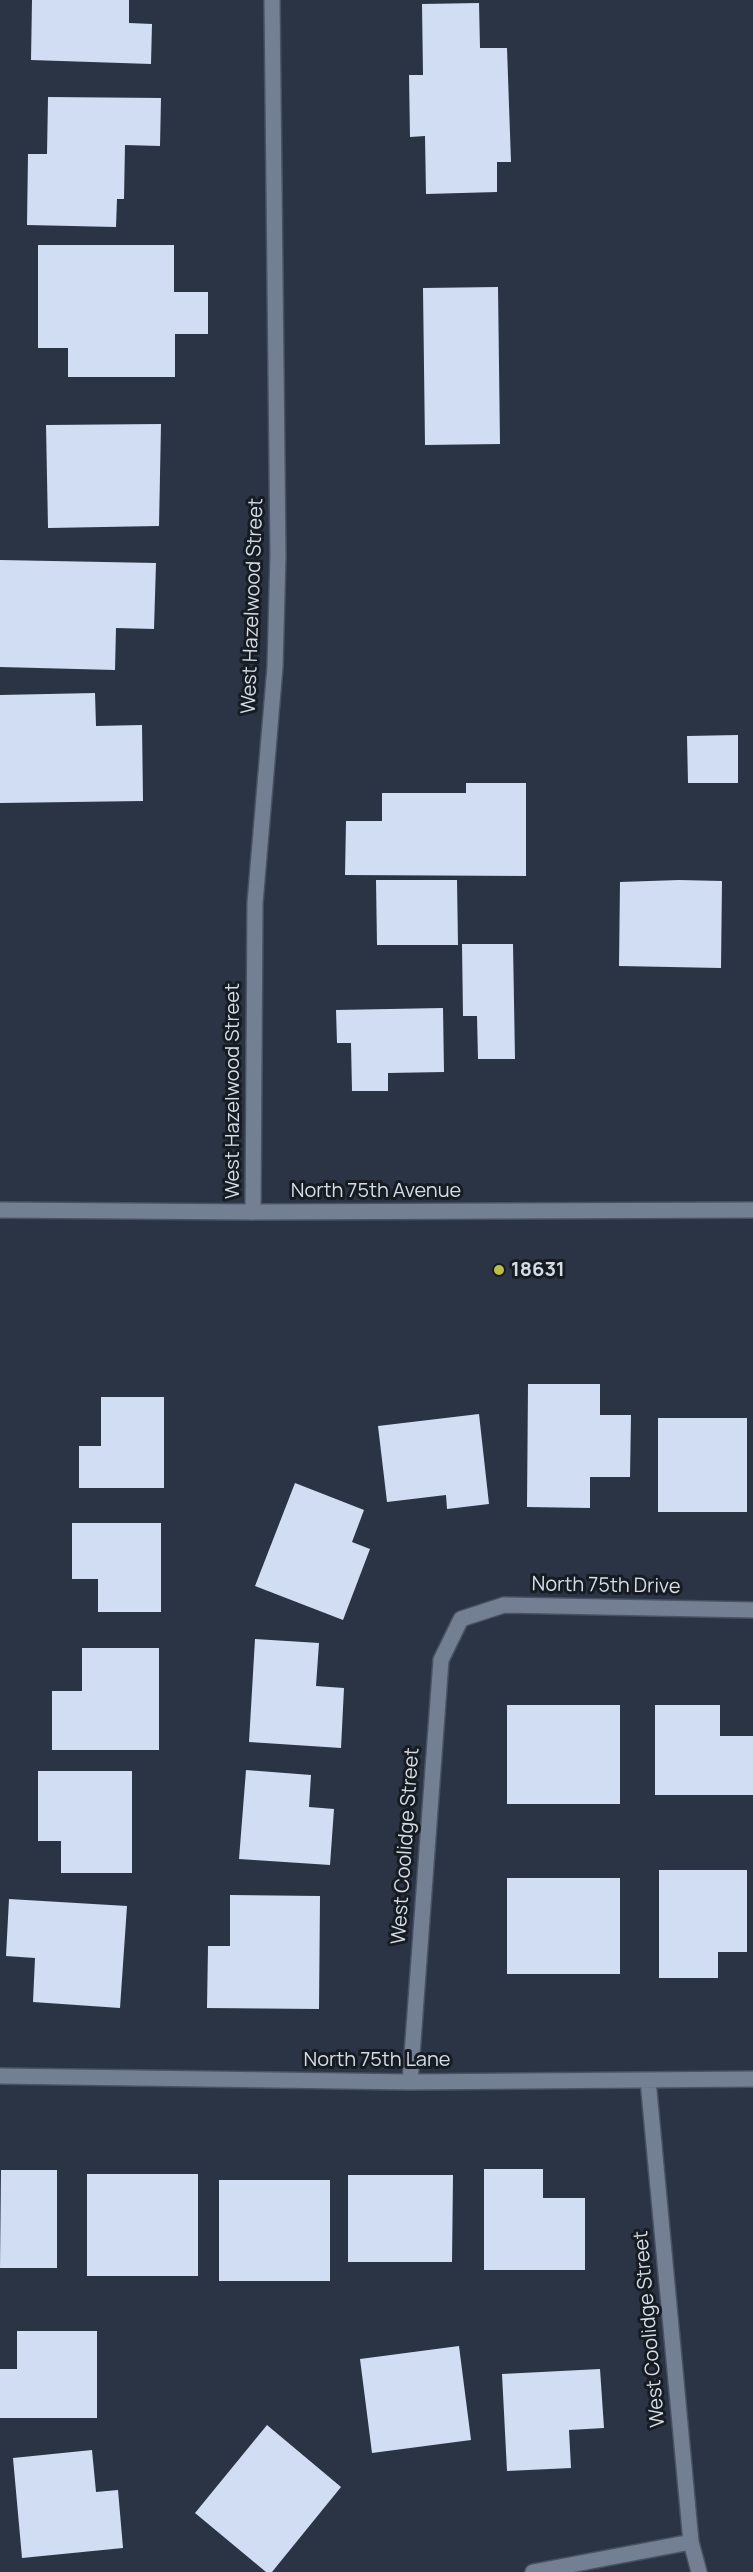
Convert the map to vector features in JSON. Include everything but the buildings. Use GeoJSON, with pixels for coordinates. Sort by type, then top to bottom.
{"type":"FeatureCollection","features":[{"type":"Feature","properties":{"kind":"street","name":"West Hazelwood Street"},"geometry":{"type":"LineString","coordinates":[[253,1212],[255,903],[275,667],[278,555],[272,0]]}},
{"type":"Feature","properties":{"kind":"street","name":"North 75th Avenue"},"geometry":{"type":"LineString","coordinates":[[0,1209],[253,1212],[753,1210]]}},
{"type":"Feature","properties":{"kind":"street","name":"North 75th Drive"},"geometry":{"type":"LineString","coordinates":[[461,1619],[504,1605],[753,1610]]}},
{"type":"Feature","properties":{"kind":"street","name":"West Coolidge Street"},"geometry":{"type":"LineString","coordinates":[[410,2082],[441,1660],[461,1619]]}},
{"type":"Feature","properties":{"kind":"street","name":"North 75th Lane"},"geometry":{"type":"LineString","coordinates":[[0,2076],[410,2082],[753,2079]]}},
{"type":"Feature","properties":{"kind":"street","name":"West Coolidge Street"},"geometry":{"type":"LineString","coordinates":[[648,2080],[691,2542],[699,2572]]}},
{"type":"Feature","properties":{"kind":"street"},"geometry":{"type":"LineString","coordinates":[[533,2572],[691,2542]]}},
{"type":"Feature","properties":{"kind":"place","name":"18631"},"geometry":{"type":"Point","coordinates":[499,1270]}}]}
